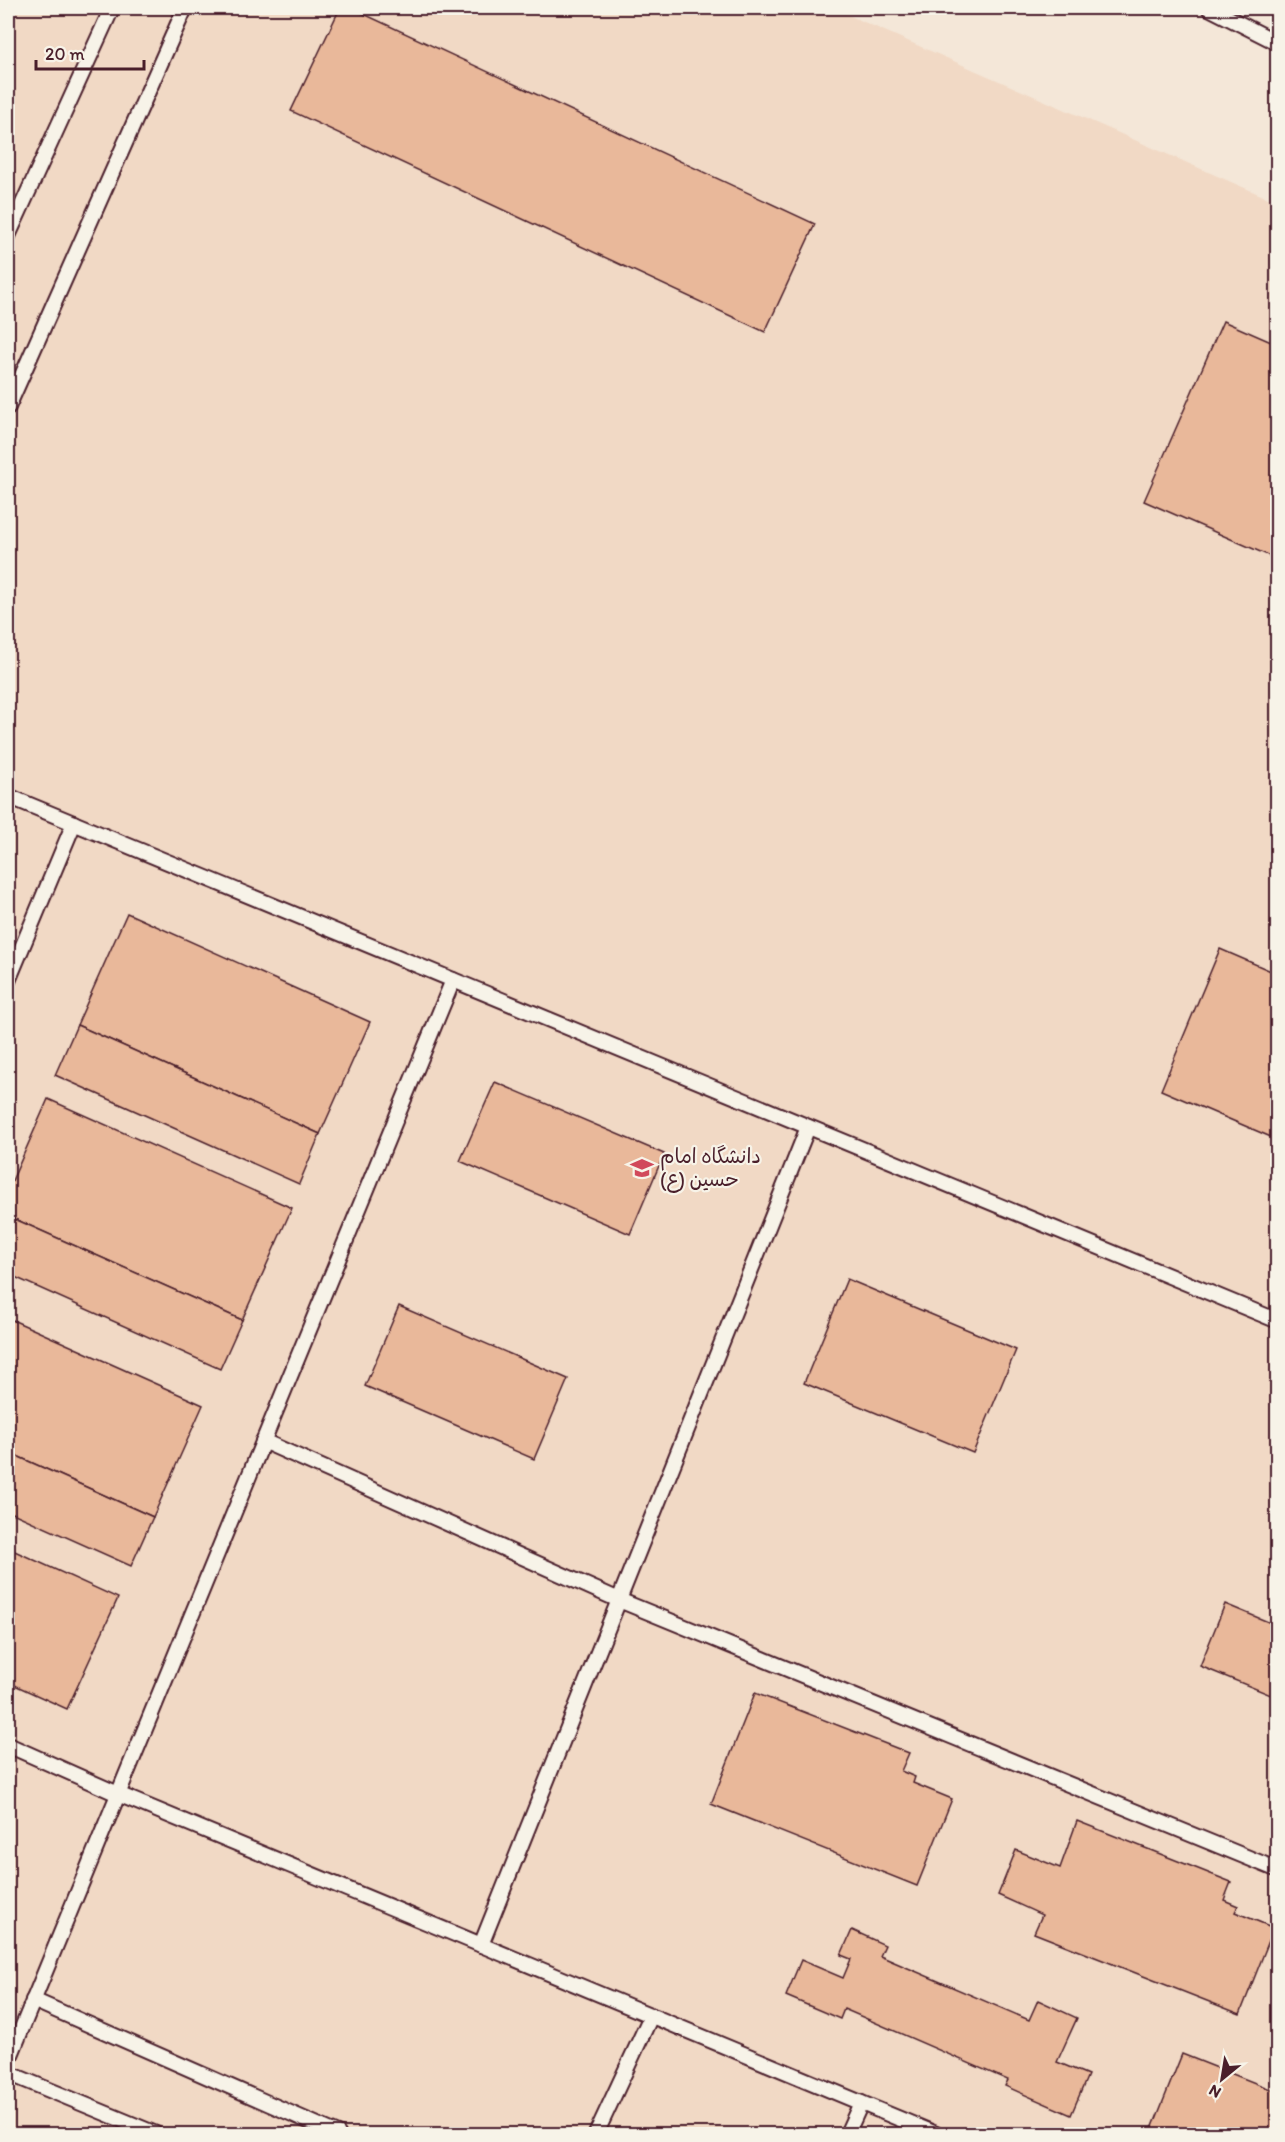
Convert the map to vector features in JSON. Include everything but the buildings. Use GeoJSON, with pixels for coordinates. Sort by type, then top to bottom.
{"type":"FeatureCollection","features":[{"type":"Feature","properties":{"kind":"lane"},"geometry":{"type":"LineString","coordinates":[[8,236],[112,8]]}},
{"type":"Feature","properties":{"kind":"lane"},"geometry":{"type":"LineString","coordinates":[[8,406],[185,8]]}},
{"type":"Feature","properties":{"kind":"lane"},"geometry":{"type":"LineString","coordinates":[[1209,8],[1278,43]]}},
{"type":"Feature","properties":{"kind":"lane"},"geometry":{"type":"LineString","coordinates":[[8,796],[1278,1321]]}},
{"type":"Feature","properties":{"kind":"lane"},"geometry":{"type":"LineString","coordinates":[[8,981],[74,823]]}},
{"type":"Feature","properties":{"kind":"lane"},"geometry":{"type":"LineString","coordinates":[[8,2062],[453,980]]}},
{"type":"Feature","properties":{"kind":"lane"},"geometry":{"type":"LineString","coordinates":[[481,1945],[808,1127]]}},
{"type":"Feature","properties":{"kind":"lane"},"geometry":{"type":"LineString","coordinates":[[263,1441],[619,1600],[1278,1870]]}},
{"type":"Feature","properties":{"kind":"lane"},"geometry":{"type":"LineString","coordinates":[[8,1745],[118,1794],[936,2134]]}},
{"type":"Feature","properties":{"kind":"lane"},"geometry":{"type":"LineString","coordinates":[[33,2000],[338,2134]]}},
{"type":"Feature","properties":{"kind":"lane"},"geometry":{"type":"LineString","coordinates":[[596,2134],[651,2016]]}},
{"type":"Feature","properties":{"kind":"lane"},"geometry":{"type":"LineString","coordinates":[[8,2073],[156,2134]]}},
{"type":"Feature","properties":{"kind":"lane"},"geometry":{"type":"LineString","coordinates":[[847,2134],[861,2103]]}},
{"type":"Feature","properties":{"kind":"shaded area","name":"دانشگاه امام حسین (ع)"},"geometry":{"type":"Polygon","coordinates":[[[8,8],[832,8],[1277,202],[1277,2134],[8,2134],[8,8]]]}},
{"type":"Feature","properties":{"kind":"place","name":"دانشگاه امام حسین (ع)"},"geometry":{"type":"Point","coordinates":[642,1168]}}]}
